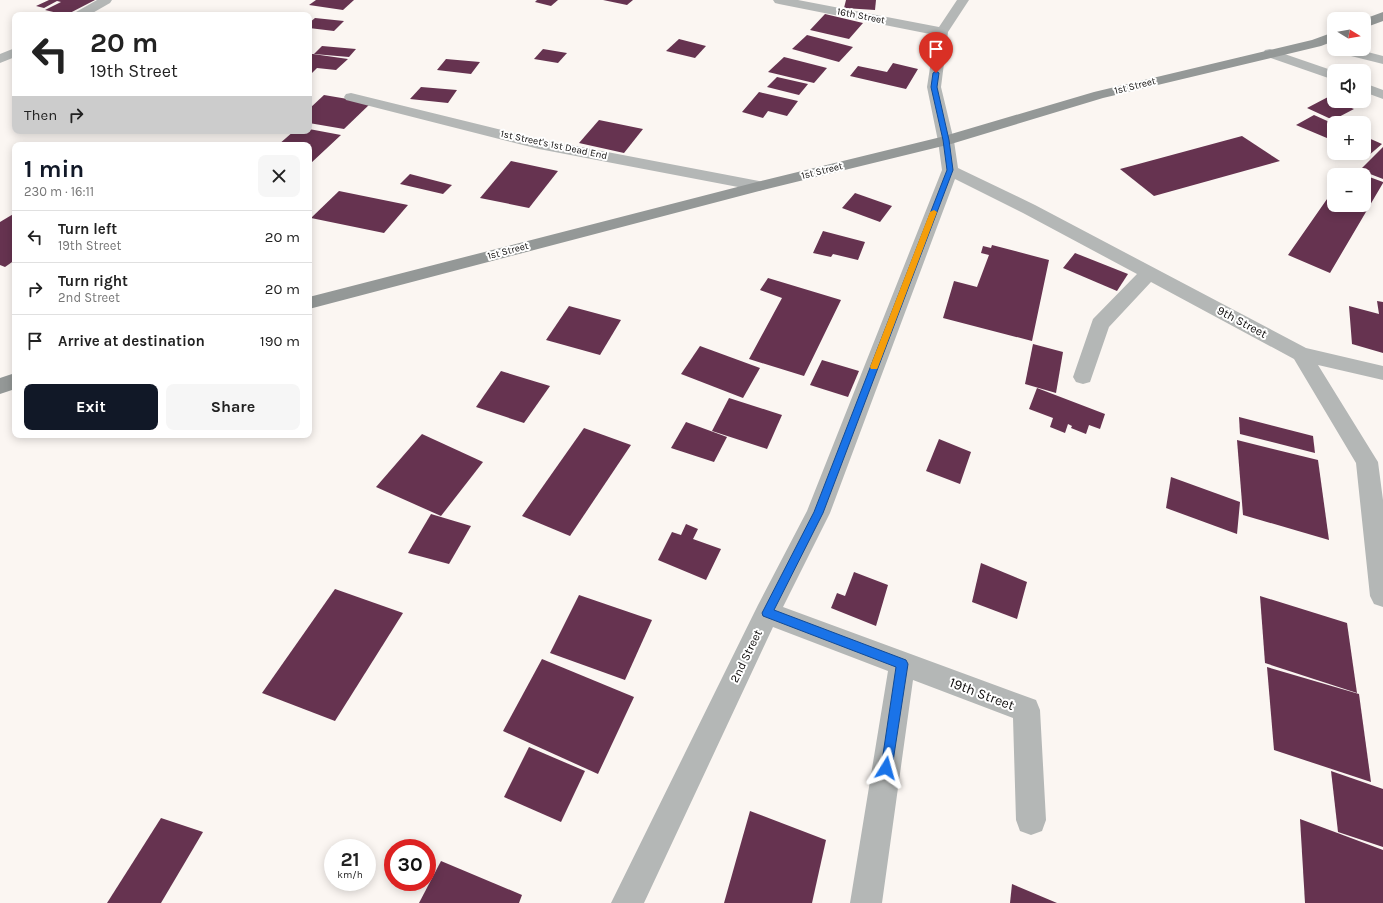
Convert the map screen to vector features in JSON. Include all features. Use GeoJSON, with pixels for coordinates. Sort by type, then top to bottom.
{"type":"FeatureCollection","features":[{"type":"Feature","properties":{"kind":"main road"},"geometry":{"type":"LineString","coordinates":[[1371,21],[1383,16]]}},
{"type":"Feature","properties":{"kind":"main road","name":"1st Street"},"geometry":{"type":"LineString","coordinates":[[312,302],[759,186],[946,140],[1099,95],[1316,43],[1327,39]]}},
{"type":"Feature","properties":{"kind":"main road"},"geometry":{"type":"LineString","coordinates":[[0,386],[12,382]]}},
{"type":"Feature","properties":{"kind":"street"},"geometry":{"type":"LineString","coordinates":[[85,12],[106,0]]}},
{"type":"Feature","properties":{"kind":"street","name":"16th Street"},"geometry":{"type":"LineString","coordinates":[[779,0],[942,32]]}},
{"type":"Feature","properties":{"kind":"street","name":"2nd Street"},"geometry":{"type":"LineString","coordinates":[[627,903],[767,613],[818,513],[950,170],[946,140],[934,87],[942,32],[963,0]]}},
{"type":"Feature","properties":{"kind":"street"},"geometry":{"type":"LineString","coordinates":[[1316,43],[1327,46]]}},
{"type":"Feature","properties":{"kind":"street"},"geometry":{"type":"LineString","coordinates":[[0,59],[12,53]]}},
{"type":"Feature","properties":{"kind":"street"},"geometry":{"type":"LineString","coordinates":[[1270,53],[1327,73]]}},
{"type":"Feature","properties":{"kind":"street"},"geometry":{"type":"LineString","coordinates":[[1367,56],[1383,60]]}},
{"type":"Feature","properties":{"kind":"street"},"geometry":{"type":"LineString","coordinates":[[1371,90],[1383,95]]}},
{"type":"Feature","properties":{"kind":"street","name":"1st Street's 1st Dead End"},"geometry":{"type":"LineString","coordinates":[[351,97],[539,144],[759,186]]}},
{"type":"Feature","properties":{"kind":"street","name":"9th Street"},"geometry":{"type":"LineString","coordinates":[[950,170],[1029,209],[1301,354],[1383,373]]}},
{"type":"Feature","properties":{"kind":"street"},"geometry":{"type":"LineString","coordinates":[[1083,377],[1100,324],[1149,273]]}},
{"type":"Feature","properties":{"kind":"street"},"geometry":{"type":"LineString","coordinates":[[1301,354],[1375,466],[1383,596]]}},
{"type":"Feature","properties":{"kind":"street","name":"19th Street"},"geometry":{"type":"LineString","coordinates":[[767,613],[1026,710],[1031,820]]}},
{"type":"Feature","properties":{"kind":"street"},"geometry":{"type":"LineString","coordinates":[[866,903],[902,664]]}},
{"type":"Feature","properties":{"kind":"building"},"geometry":{"type":"Polygon","coordinates":[[[49,0],[95,0],[72,12],[53,12],[45,10],[61,2],[57,1],[44,8],[36,6],[49,0]]]}},
{"type":"Feature","properties":{"kind":"building"},"geometry":{"type":"Polygon","coordinates":[[[316,0],[354,0],[343,10],[309,5],[316,0]]]}},
{"type":"Feature","properties":{"kind":"building"},"geometry":{"type":"Polygon","coordinates":[[[537,0],[558,0],[551,6],[535,2],[537,0]]]}},
{"type":"Feature","properties":{"kind":"building"},"geometry":{"type":"Polygon","coordinates":[[[603,0],[633,0],[627,5],[603,0]]]}},
{"type":"Feature","properties":{"kind":"building"},"geometry":{"type":"Polygon","coordinates":[[[846,0],[876,0],[875,10],[844,8],[846,0]]]}},
{"type":"Feature","properties":{"kind":"building"},"geometry":{"type":"Polygon","coordinates":[[[825,14],[863,23],[849,39],[810,30],[825,14]]]}},
{"type":"Feature","properties":{"kind":"building"},"geometry":{"type":"Polygon","coordinates":[[[315,18],[344,21],[334,31],[312,28],[312,20],[315,18]]]}},
{"type":"Feature","properties":{"kind":"building"},"geometry":{"type":"Polygon","coordinates":[[[807,35],[853,47],[839,62],[792,49],[807,35]]]}},
{"type":"Feature","properties":{"kind":"building"},"geometry":{"type":"Polygon","coordinates":[[[679,39],[706,46],[695,58],[666,51],[679,39]]]}},
{"type":"Feature","properties":{"kind":"building"},"geometry":{"type":"Polygon","coordinates":[[[322,46],[356,49],[349,57],[314,54],[322,46]]]}},
{"type":"Feature","properties":{"kind":"building"},"geometry":{"type":"Polygon","coordinates":[[[543,49],[567,53],[558,63],[534,59],[543,49]]]}},
{"type":"Feature","properties":{"kind":"building"},"geometry":{"type":"Polygon","coordinates":[[[312,54],[348,59],[336,70],[317,68],[312,73],[312,54]]]}},
{"type":"Feature","properties":{"kind":"building"},"geometry":{"type":"Polygon","coordinates":[[[784,57],[827,68],[814,83],[768,72],[784,57]]]}},
{"type":"Feature","properties":{"kind":"building"},"geometry":{"type":"Polygon","coordinates":[[[446,59],[480,62],[471,74],[437,70],[446,59]]]}},
{"type":"Feature","properties":{"kind":"building"},"geometry":{"type":"Polygon","coordinates":[[[893,63],[918,69],[906,89],[850,76],[858,66],[887,72],[893,63]]]}},
{"type":"Feature","properties":{"kind":"building"},"geometry":{"type":"Polygon","coordinates":[[[777,77],[808,84],[799,95],[767,87],[777,77]]]}},
{"type":"Feature","properties":{"kind":"building"},"geometry":{"type":"Polygon","coordinates":[[[421,87],[457,90],[448,103],[410,99],[421,87]]]}},
{"type":"Feature","properties":{"kind":"building"},"geometry":{"type":"Polygon","coordinates":[[[759,92],[798,101],[787,116],[768,111],[763,118],[742,112],[759,92]]]}},
{"type":"Feature","properties":{"kind":"building"},"geometry":{"type":"Polygon","coordinates":[[[324,95],[371,103],[344,129],[312,124],[312,106],[324,95]]]}},
{"type":"Feature","properties":{"kind":"building"},"geometry":{"type":"Polygon","coordinates":[[[1327,98],[1327,108],[1354,109],[1341,116],[1327,116],[1327,117],[1307,108],[1327,98]]]}},
{"type":"Feature","properties":{"kind":"building"},"geometry":{"type":"Polygon","coordinates":[[[1314,115],[1327,121],[1327,138],[1296,125],[1314,115]]]}},
{"type":"Feature","properties":{"kind":"building"},"geometry":{"type":"Polygon","coordinates":[[[599,120],[643,129],[624,153],[579,143],[599,120]]]}},
{"type":"Feature","properties":{"kind":"building"},"geometry":{"type":"Polygon","coordinates":[[[312,130],[341,135],[312,162],[312,142],[281,142],[291,134],[312,134],[312,130]]]}},
{"type":"Feature","properties":{"kind":"building"},"geometry":{"type":"Polygon","coordinates":[[[1242,136],[1280,161],[1154,196],[1120,169],[1242,136]]]}},
{"type":"Feature","properties":{"kind":"building"},"geometry":{"type":"Polygon","coordinates":[[[1371,139],[1382,144],[1371,153],[1371,139]]]}},
{"type":"Feature","properties":{"kind":"building"},"geometry":{"type":"Polygon","coordinates":[[[1383,147],[1383,179],[1371,174],[1371,168],[1362,168],[1383,147]]]}},
{"type":"Feature","properties":{"kind":"building"},"geometry":{"type":"Polygon","coordinates":[[[511,161],[558,171],[529,208],[480,198],[511,161]]]}},
{"type":"Feature","properties":{"kind":"building"},"geometry":{"type":"Polygon","coordinates":[[[410,174],[452,185],[443,194],[400,184],[410,174]]]}},
{"type":"Feature","properties":{"kind":"building"},"geometry":{"type":"Polygon","coordinates":[[[1371,178],[1383,183],[1371,203],[1371,178]]]}},
{"type":"Feature","properties":{"kind":"building"},"geometry":{"type":"Polygon","coordinates":[[[339,191],[408,205],[384,233],[312,217],[339,191]]]}},
{"type":"Feature","properties":{"kind":"building"},"geometry":{"type":"Polygon","coordinates":[[[855,193],[892,206],[880,222],[842,208],[855,193]]]}},
{"type":"Feature","properties":{"kind":"building"},"geometry":{"type":"Polygon","coordinates":[[[1327,199],[1327,212],[1366,212],[1330,273],[1288,255],[1327,199]]]}},
{"type":"Feature","properties":{"kind":"building"},"geometry":{"type":"Polygon","coordinates":[[[12,215],[12,262],[5,267],[0,265],[0,222],[12,215]]]}},
{"type":"Feature","properties":{"kind":"building"},"geometry":{"type":"Polygon","coordinates":[[[823,231],[865,242],[858,260],[833,254],[831,257],[813,253],[823,231]]]}},
{"type":"Feature","properties":{"kind":"building"},"geometry":{"type":"Polygon","coordinates":[[[992,245],[1049,260],[1032,341],[943,318],[954,281],[977,287],[989,255],[981,253],[983,246],[991,248],[992,245]]]}},
{"type":"Feature","properties":{"kind":"building"},"geometry":{"type":"Polygon","coordinates":[[[1075,253],[1128,274],[1117,291],[1063,268],[1075,253]]]}},
{"type":"Feature","properties":{"kind":"building"},"geometry":{"type":"Polygon","coordinates":[[[768,278],[841,300],[804,376],[749,359],[782,298],[760,290],[768,278]]]}},
{"type":"Feature","properties":{"kind":"building"},"geometry":{"type":"Polygon","coordinates":[[[1377,301],[1383,302],[1383,353],[1352,344],[1349,306],[1379,314],[1377,301]]]}},
{"type":"Feature","properties":{"kind":"building"},"geometry":{"type":"Polygon","coordinates":[[[569,306],[621,320],[600,355],[546,340],[569,306]]]}},
{"type":"Feature","properties":{"kind":"building"},"geometry":{"type":"Polygon","coordinates":[[[1033,344],[1063,352],[1056,393],[1025,384],[1033,344]]]}},
{"type":"Feature","properties":{"kind":"building"},"geometry":{"type":"Polygon","coordinates":[[[700,346],[760,368],[743,398],[681,374],[700,346]]]}},
{"type":"Feature","properties":{"kind":"building"},"geometry":{"type":"Polygon","coordinates":[[[822,360],[859,371],[848,397],[810,385],[822,360]]]}},
{"type":"Feature","properties":{"kind":"building"},"geometry":{"type":"Polygon","coordinates":[[[501,371],[550,386],[524,423],[476,407],[501,371]]]}},
{"type":"Feature","properties":{"kind":"building"},"geometry":{"type":"Polygon","coordinates":[[[1037,388],[1105,414],[1100,429],[1089,425],[1086,434],[1071,428],[1072,426],[1068,424],[1065,433],[1050,427],[1053,418],[1029,409],[1037,388]]]}},
{"type":"Feature","properties":{"kind":"building"},"geometry":{"type":"Polygon","coordinates":[[[729,398],[782,415],[767,449],[712,431],[729,398]]]}},
{"type":"Feature","properties":{"kind":"building"},"geometry":{"type":"Polygon","coordinates":[[[1239,417],[1313,436],[1315,453],[1240,434],[1239,417]]]}},
{"type":"Feature","properties":{"kind":"building"},"geometry":{"type":"Polygon","coordinates":[[[686,422],[727,437],[714,462],[671,448],[686,422]]]}},
{"type":"Feature","properties":{"kind":"building"},"geometry":{"type":"Polygon","coordinates":[[[584,428],[631,445],[570,536],[522,516],[584,428]]]}},
{"type":"Feature","properties":{"kind":"building"},"geometry":{"type":"Polygon","coordinates":[[[422,434],[483,462],[441,516],[376,487],[422,434]]]}},
{"type":"Feature","properties":{"kind":"building"},"geometry":{"type":"Polygon","coordinates":[[[939,439],[971,452],[960,484],[926,471],[939,439]]]}},
{"type":"Feature","properties":{"kind":"building"},"geometry":{"type":"Polygon","coordinates":[[[1237,440],[1318,460],[1329,540],[1243,515],[1237,440]]]}},
{"type":"Feature","properties":{"kind":"building"},"geometry":{"type":"Polygon","coordinates":[[[1171,477],[1240,502],[1237,534],[1166,508],[1171,477]]]}},
{"type":"Feature","properties":{"kind":"building"},"geometry":{"type":"Polygon","coordinates":[[[431,514],[471,526],[449,564],[408,553],[431,514]]]}},
{"type":"Feature","properties":{"kind":"building"},"geometry":{"type":"Polygon","coordinates":[[[686,524],[698,529],[693,539],[721,549],[706,580],[658,560],[672,532],[681,535],[686,524]]]}},
{"type":"Feature","properties":{"kind":"building"},"geometry":{"type":"Polygon","coordinates":[[[981,563],[1027,582],[1017,619],[972,602],[981,563]]]}},
{"type":"Feature","properties":{"kind":"building"},"geometry":{"type":"Polygon","coordinates":[[[854,572],[888,585],[876,626],[831,608],[837,593],[845,596],[854,572]]]}},
{"type":"Feature","properties":{"kind":"building"},"geometry":{"type":"Polygon","coordinates":[[[335,589],[403,613],[335,721],[262,693],[335,589]]]}},
{"type":"Feature","properties":{"kind":"building"},"geometry":{"type":"Polygon","coordinates":[[[579,595],[652,620],[625,680],[550,653],[579,595]]]}},
{"type":"Feature","properties":{"kind":"building"},"geometry":{"type":"Polygon","coordinates":[[[1260,596],[1347,623],[1357,693],[1265,663],[1260,596]]]}},
{"type":"Feature","properties":{"kind":"building"},"geometry":{"type":"Polygon","coordinates":[[[542,659],[634,697],[598,774],[503,731],[542,659]]]}},
{"type":"Feature","properties":{"kind":"building"},"geometry":{"type":"Polygon","coordinates":[[[1267,667],[1359,694],[1371,782],[1274,750],[1267,667]]]}},
{"type":"Feature","properties":{"kind":"building"},"geometry":{"type":"Polygon","coordinates":[[[529,747],[585,771],[561,822],[504,797],[529,747]]]}},
{"type":"Feature","properties":{"kind":"building"},"geometry":{"type":"Polygon","coordinates":[[[1331,771],[1383,789],[1383,847],[1338,832],[1331,771]]]}},
{"type":"Feature","properties":{"kind":"building"},"geometry":{"type":"Polygon","coordinates":[[[750,811],[826,840],[812,903],[724,903],[750,811]]]}},
{"type":"Feature","properties":{"kind":"building"},"geometry":{"type":"Polygon","coordinates":[[[161,818],[203,832],[161,903],[107,903],[161,818]]]}},
{"type":"Feature","properties":{"kind":"building"},"geometry":{"type":"Polygon","coordinates":[[[1300,819],[1383,850],[1383,903],[1305,903],[1300,819]]]}},
{"type":"Feature","properties":{"kind":"building"},"geometry":{"type":"Polygon","coordinates":[[[441,861],[522,895],[519,903],[419,903],[425,891],[436,891],[436,871],[441,861]]]}},
{"type":"Feature","properties":{"kind":"building"},"geometry":{"type":"Polygon","coordinates":[[[1012,884],[1057,903],[1010,903],[1012,884]]]}},
{"type":"Feature","properties":{"kind":"slow traffic"},"geometry":{"type":"LineString","coordinates":[[874,367],[934,212]]}},
{"type":"Feature","properties":{"kind":"route"},"geometry":{"type":"LineString","coordinates":[[886,768],[902,664],[767,613],[818,513],[950,170],[946,140],[934,87],[936,73]]}}]}
